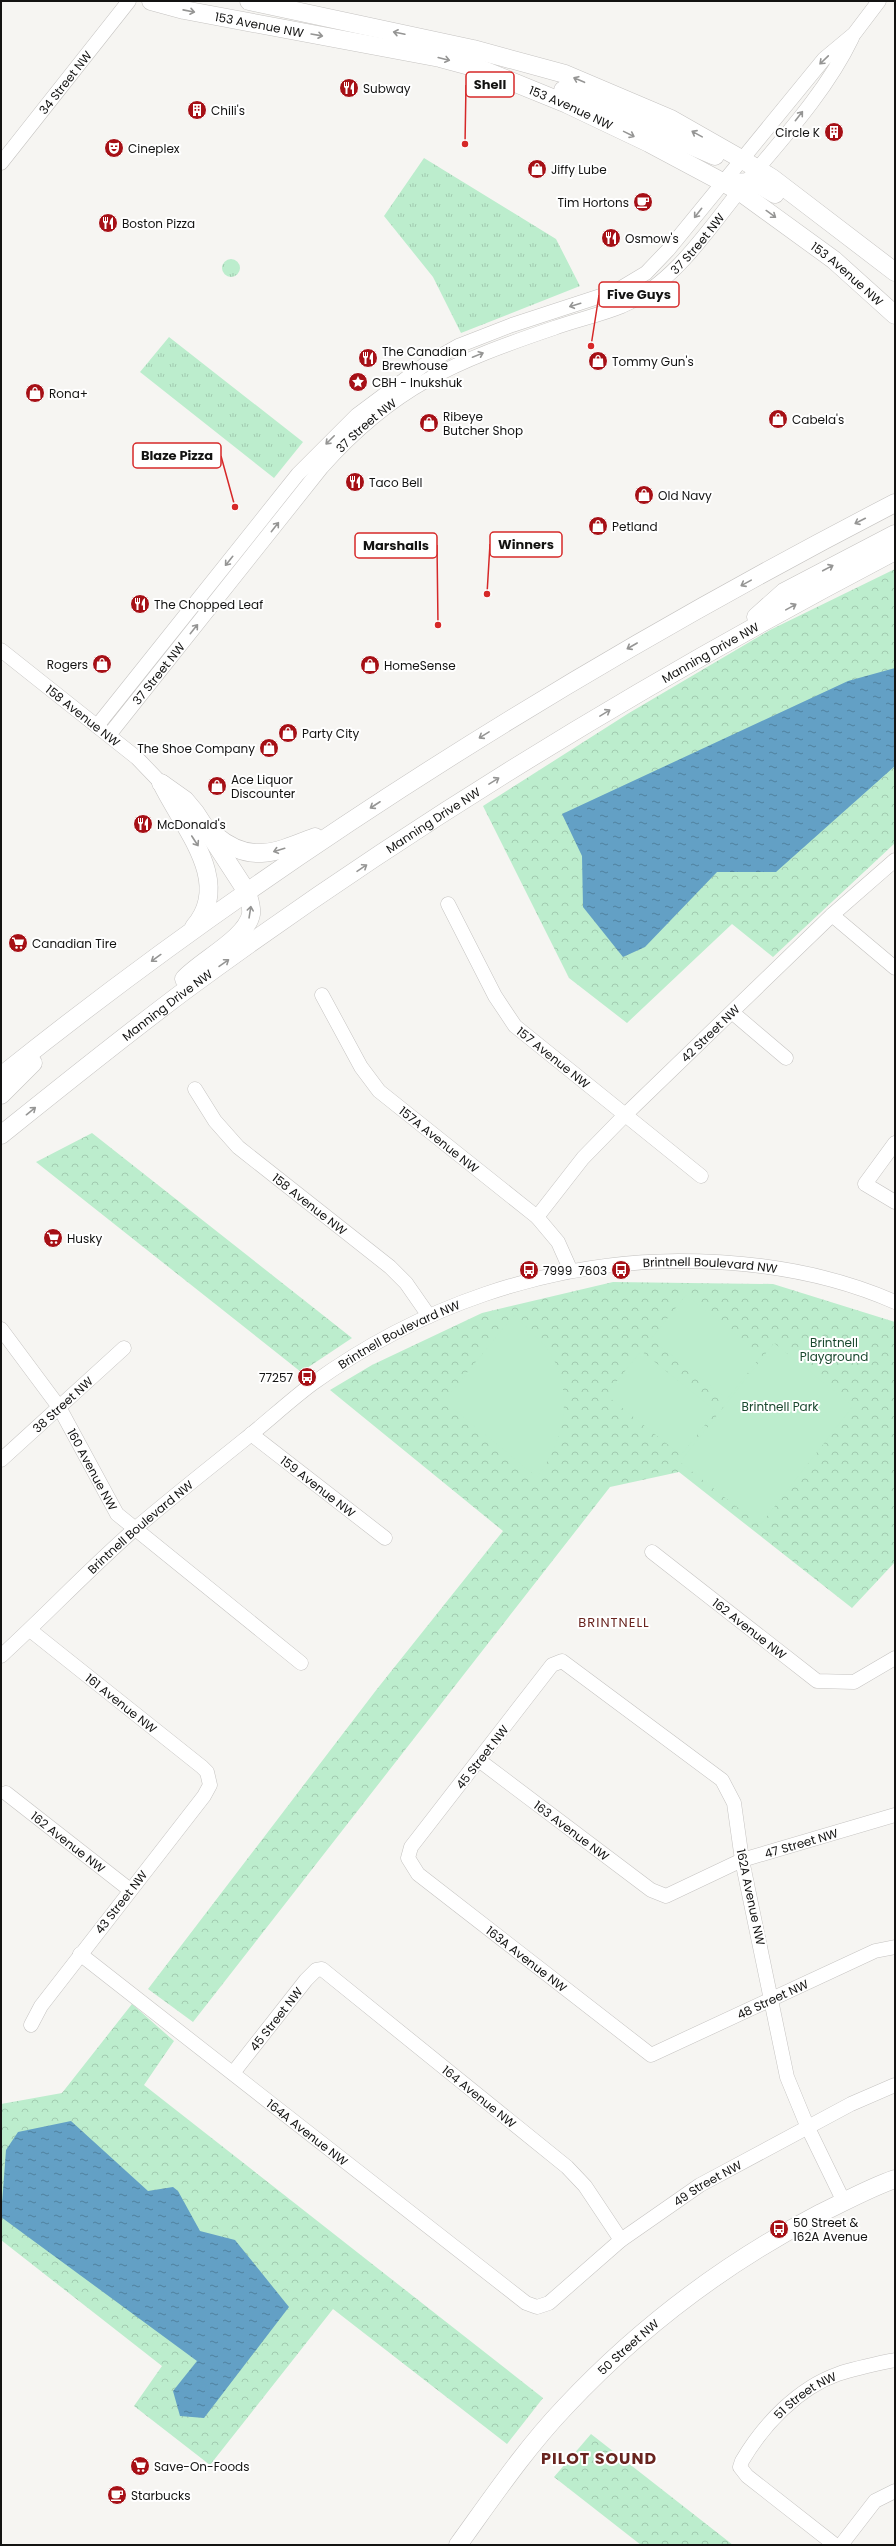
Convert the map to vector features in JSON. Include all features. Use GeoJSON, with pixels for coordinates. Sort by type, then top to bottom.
{"type":"FeatureCollection","features":[{"type":"Feature","properties":{"kind":"main road","name":"153 Avenue NW"},"geometry":{"type":"LineString","coordinates":[[151,1],[184,10],[440,58],[481,69],[513,81],[649,143],[723,183]]}},
{"type":"Feature","properties":{"kind":"main road","name":"153 Avenue NW"},"geometry":{"type":"LineString","coordinates":[[249,1],[473,49],[565,74],[671,120],[745,173],[895,273]]}},
{"type":"Feature","properties":{"kind":"main road"},"geometry":{"type":"LineString","coordinates":[[513,81],[561,89],[611,109],[745,173]]}},
{"type":"Feature","properties":{"kind":"main road","name":"153 Avenue NW"},"geometry":{"type":"LineString","coordinates":[[745,173],[834,260],[895,315]]}},
{"type":"Feature","properties":{"kind":"main road"},"geometry":{"type":"LineString","coordinates":[[723,183],[745,173]]}},
{"type":"Feature","properties":{"kind":"main road"},"geometry":{"type":"LineString","coordinates":[[1,1076],[42,1043],[247,892],[342,827],[517,714],[634,645],[895,503]]}},
{"type":"Feature","properties":{"kind":"main road"},"geometry":{"type":"LineString","coordinates":[[730,641],[784,592],[895,534]]}},
{"type":"Feature","properties":{"kind":"main road","name":"Manning Drive NW"},"geometry":{"type":"LineString","coordinates":[[1,1135],[159,1011],[330,889],[539,753],[730,641],[822,589],[895,551]]}},
{"type":"Feature","properties":{"kind":"main road"},"geometry":{"type":"LineString","coordinates":[[159,1011],[188,974],[243,928],[251,915],[251,904],[247,892],[206,828],[185,800],[162,783]]}},
{"type":"Feature","properties":{"kind":"main road"},"geometry":{"type":"LineString","coordinates":[[162,783],[173,808],[198,847],[209,880],[206,906],[201,919],[187,935]]}},
{"type":"Feature","properties":{"kind":"main road"},"geometry":{"type":"LineString","coordinates":[[206,828],[228,845],[253,854],[269,854],[342,827]]}},
{"type":"Feature","properties":{"kind":"main road"},"geometry":{"type":"LineString","coordinates":[[1,1095],[37,1059],[42,1043]]}},
{"type":"Feature","properties":{"kind":"main road","name":"50 Street NW"},"geometry":{"type":"LineString","coordinates":[[458,2545],[533,2444],[564,2408],[640,2334],[690,2294],[752,2252],[869,2188],[895,2179]]}},
{"type":"Feature","properties":{"kind":"main road","name":"50 Street NW"},"geometry":{"type":"LineString","coordinates":[[844,2202],[859,2202],[895,2189]]}},
{"type":"Feature","properties":{"kind":"street","name":"34 Street NW"},"geometry":{"type":"LineString","coordinates":[[1,163],[130,1]]}},
{"type":"Feature","properties":{"kind":"street","name":"37 Street NW"},"geometry":{"type":"LineString","coordinates":[[109,735],[322,467],[364,423],[402,394],[442,370],[490,350],[622,306],[639,297],[654,286],[685,258],[712,227],[745,173],[838,67],[854,34],[879,1]]}},
{"type":"Feature","properties":{"kind":"street","name":"37 Street NW"},"geometry":{"type":"LineString","coordinates":[[96,726],[298,474],[357,415],[424,365],[468,340],[599,298],[632,283],[664,254],[723,183]]}},
{"type":"Feature","properties":{"kind":"street","name":"158 Avenue NW"},"geometry":{"type":"LineString","coordinates":[[1,650],[137,758],[162,783]]}},
{"type":"Feature","properties":{"kind":"street","name":"42 Street NW"},"geometry":{"type":"LineString","coordinates":[[537,1217],[583,1158],[625,1115],[733,1013],[832,915],[895,860]]}},
{"type":"Feature","properties":{"kind":"street","name":"157 Avenue NW"},"geometry":{"type":"LineString","coordinates":[[448,904],[495,996],[515,1026],[701,1176]]}},
{"type":"Feature","properties":{"kind":"street"},"geometry":{"type":"LineString","coordinates":[[832,915],[895,968]]}},
{"type":"Feature","properties":{"kind":"street","name":"157A Avenue NW"},"geometry":{"type":"LineString","coordinates":[[322,995],[361,1067],[379,1091],[537,1217],[558,1242],[571,1271]]}},
{"type":"Feature","properties":{"kind":"street"},"geometry":{"type":"LineString","coordinates":[[733,1013],[786,1058]]}},
{"type":"Feature","properties":{"kind":"street","name":"158 Avenue NW"},"geometry":{"type":"LineString","coordinates":[[195,1088],[215,1121],[238,1147],[390,1267],[410,1287],[429,1316]]}},
{"type":"Feature","properties":{"kind":"street"},"geometry":{"type":"LineString","coordinates":[[895,1143],[865,1184],[895,1202]]}},
{"type":"Feature","properties":{"kind":"street","name":"Brintnell Boulevard NW"},"geometry":{"type":"LineString","coordinates":[[1,1656],[135,1530],[312,1384],[390,1335],[429,1316],[495,1290],[571,1271],[619,1264],[664,1261],[750,1265],[824,1278],[860,1288],[895,1302]]}},
{"type":"Feature","properties":{"kind":"street","name":"160 Avenue NW"},"geometry":{"type":"LineString","coordinates":[[1,1329],[59,1407],[110,1505],[117,1514],[135,1530],[302,1662]]}},
{"type":"Feature","properties":{"kind":"street","name":"38 Street NW"},"geometry":{"type":"LineString","coordinates":[[3,1455],[124,1348]]}},
{"type":"Feature","properties":{"kind":"street","name":"159 Avenue NW"},"geometry":{"type":"LineString","coordinates":[[251,1434],[385,1538]]}},
{"type":"Feature","properties":{"kind":"street","name":"162 Avenue NW"},"geometry":{"type":"LineString","coordinates":[[652,1552],[817,1682],[854,1682],[895,1658]]}},
{"type":"Feature","properties":{"kind":"street","name":"161 Avenue NW"},"geometry":{"type":"LineString","coordinates":[[30,1630],[202,1767],[210,1779]]}},
{"type":"Feature","properties":{"kind":"street","name":"45 Street NW"},"geometry":{"type":"LineString","coordinates":[[408,1858],[411,1847],[480,1761],[552,1665],[562,1661]]}},
{"type":"Feature","properties":{"kind":"street","name":"162A Avenue NW"},"geometry":{"type":"LineString","coordinates":[[562,1661],[722,1780],[734,1803],[742,1860],[773,2000],[787,2077],[808,2128],[844,2202]]}},
{"type":"Feature","properties":{"kind":"street","name":"163 Avenue NW"},"geometry":{"type":"LineString","coordinates":[[480,1761],[651,1890],[666,1896]]}},
{"type":"Feature","properties":{"kind":"street","name":"43 Street NW"},"geometry":{"type":"LineString","coordinates":[[31,2024],[41,2006],[80,1954],[204,1796],[210,1785],[210,1779]]}},
{"type":"Feature","properties":{"kind":"street","name":"162 Avenue NW"},"geometry":{"type":"LineString","coordinates":[[6,1793],[130,1890]]}},
{"type":"Feature","properties":{"kind":"street","name":"47 Street NW"},"geometry":{"type":"LineString","coordinates":[[666,1896],[742,1860],[895,1815]]}},
{"type":"Feature","properties":{"kind":"street","name":"163A Avenue NW"},"geometry":{"type":"LineString","coordinates":[[408,1858],[418,1874],[651,2055]]}},
{"type":"Feature","properties":{"kind":"street","name":"48 Street NW"},"geometry":{"type":"LineString","coordinates":[[651,2055],[773,2000],[876,1951],[895,1947]]}},
{"type":"Feature","properties":{"kind":"street","name":"164A Avenue NW"},"geometry":{"type":"LineString","coordinates":[[80,1954],[526,2303],[537,2307]]}},
{"type":"Feature","properties":{"kind":"street","name":"45 Street NW"},"geometry":{"type":"LineString","coordinates":[[233,2073],[306,1980],[316,1970],[322,1969]]}},
{"type":"Feature","properties":{"kind":"street","name":"164 Avenue NW"},"geometry":{"type":"LineString","coordinates":[[322,1969],[567,2167],[585,2186],[621,2240]]}},
{"type":"Feature","properties":{"kind":"street","name":"49 Street NW"},"geometry":{"type":"LineString","coordinates":[[537,2307],[550,2303],[621,2240],[700,2185],[857,2101],[895,2085]]}},
{"type":"Feature","properties":{"kind":"street","name":"51 Street NW"},"geometry":{"type":"LineString","coordinates":[[835,2545],[747,2476],[740,2467],[747,2452],[782,2411],[812,2386],[839,2374],[895,2360]]}},
{"type":"Feature","properties":{"kind":"street"},"geometry":{"type":"LineString","coordinates":[[840,2545],[875,2501],[895,2491]]}},
{"type":"Feature","properties":{"kind":"green space"},"geometry":{"type":"Polygon","coordinates":[[[424,158],[556,239],[580,286],[461,333],[433,277],[384,216],[424,158]]]}},
{"type":"Feature","properties":{"kind":"green space"},"geometry":{"type":"Polygon","coordinates":[[[227,259],[235,259],[240,264],[238,275],[235,277],[227,277],[222,272],[222,264],[227,259]]]}},
{"type":"Feature","properties":{"kind":"green space"},"geometry":{"type":"Polygon","coordinates":[[[169,337],[303,442],[274,478],[140,372],[169,337]]]}},
{"type":"Feature","properties":{"kind":"green space"},"geometry":{"type":"Polygon","coordinates":[[[895,569],[895,843],[773,957],[732,924],[627,1023],[569,978],[483,806],[629,713],[770,630],[895,569]]]}},
{"type":"Feature","properties":{"kind":"green space"},"geometry":{"type":"Polygon","coordinates":[[[92,1133],[352,1338],[301,1372],[36,1162],[92,1133]]]}},
{"type":"Feature","properties":{"kind":"green space","name":"Brintnell Park"},"geometry":{"type":"Polygon","coordinates":[[[613,1282],[773,1284],[895,1322],[895,1562],[852,1608],[679,1472],[610,1487],[193,2022],[148,1989],[377,1689],[503,1531],[330,1390],[372,1365],[482,1313],[613,1282]]]}},
{"type":"Feature","properties":{"kind":"green space"},"geometry":{"type":"Polygon","coordinates":[[[686,1295],[762,1355],[727,1399],[651,1339],[686,1295]]]}},
{"type":"Feature","properties":{"kind":"green space"},"geometry":{"type":"Polygon","coordinates":[[[514,1315],[541,1341],[550,1352],[559,1373],[563,1389],[563,1419],[559,1435],[546,1463],[537,1477],[450,1406],[448,1396],[514,1315]]]}},
{"type":"Feature","properties":{"kind":"green space"},"geometry":{"type":"Polygon","coordinates":[[[774,1343],[853,1406],[760,1525],[680,1462],[774,1343]]]}},
{"type":"Feature","properties":{"kind":"green space"},"geometry":{"type":"Polygon","coordinates":[[[641,1351],[716,1411],[681,1455],[606,1395],[641,1351]]]}},
{"type":"Feature","properties":{"kind":"green space"},"geometry":{"type":"Polygon","coordinates":[[[132,2004],[174,2041],[144,2085],[543,2398],[507,2444],[333,2309],[210,2465],[134,2406],[162,2366],[1,2240],[1,2104],[62,2093],[132,2004]]]}},
{"type":"Feature","properties":{"kind":"green space"},"geometry":{"type":"Polygon","coordinates":[[[591,2434],[733,2545],[641,2545],[554,2477],[591,2434]]]}},
{"type":"Feature","properties":{"kind":"water"},"geometry":{"type":"Polygon","coordinates":[[[895,668],[895,766],[776,872],[717,872],[645,947],[623,957],[583,907],[582,856],[562,814],[848,681],[895,668]]]}},
{"type":"Feature","properties":{"kind":"water"},"geometry":{"type":"Polygon","coordinates":[[[71,2121],[148,2191],[173,2187],[178,2191],[200,2231],[235,2240],[289,2307],[204,2418],[180,2416],[173,2391],[197,2361],[1,2217],[6,2150],[18,2132],[71,2121]]]}},
{"type":"Feature","properties":{"kind":"place","name":"Subway"},"geometry":{"type":"Point","coordinates":[349,88]}},
{"type":"Feature","properties":{"kind":"place","name":"Chili's"},"geometry":{"type":"Point","coordinates":[197,110]}},
{"type":"Feature","properties":{"kind":"place","name":"Circle K"},"geometry":{"type":"Point","coordinates":[834,132]}},
{"type":"Feature","properties":{"kind":"place","name":"Shell"},"geometry":{"type":"Point","coordinates":[465,144]}},
{"type":"Feature","properties":{"kind":"place","name":"Cineplex"},"geometry":{"type":"Point","coordinates":[114,148]}},
{"type":"Feature","properties":{"kind":"place","name":"Jiffy Lube"},"geometry":{"type":"Point","coordinates":[537,169]}},
{"type":"Feature","properties":{"kind":"place","name":"Tim Hortons"},"geometry":{"type":"Point","coordinates":[643,202]}},
{"type":"Feature","properties":{"kind":"place","name":"Boston Pizza"},"geometry":{"type":"Point","coordinates":[108,223]}},
{"type":"Feature","properties":{"kind":"place","name":"Osmow's"},"geometry":{"type":"Point","coordinates":[611,238]}},
{"type":"Feature","properties":{"kind":"place","name":"Five Guys"},"geometry":{"type":"Point","coordinates":[591,346]}},
{"type":"Feature","properties":{"kind":"place","name":"The Canadian Brewhouse"},"geometry":{"type":"Point","coordinates":[368,358]}},
{"type":"Feature","properties":{"kind":"place","name":"Tommy Gun's"},"geometry":{"type":"Point","coordinates":[598,361]}},
{"type":"Feature","properties":{"kind":"place","name":"CBH - Inukshuk"},"geometry":{"type":"Point","coordinates":[358,382]}},
{"type":"Feature","properties":{"kind":"place","name":"Rona+"},"geometry":{"type":"Point","coordinates":[35,393]}},
{"type":"Feature","properties":{"kind":"place","name":"Cabela's"},"geometry":{"type":"Point","coordinates":[778,419]}},
{"type":"Feature","properties":{"kind":"place","name":"Ribeye Butcher Shop"},"geometry":{"type":"Point","coordinates":[429,423]}},
{"type":"Feature","properties":{"kind":"place","name":"Taco Bell"},"geometry":{"type":"Point","coordinates":[355,482]}},
{"type":"Feature","properties":{"kind":"place","name":"Old Navy"},"geometry":{"type":"Point","coordinates":[644,495]}},
{"type":"Feature","properties":{"kind":"place","name":"Blaze Pizza"},"geometry":{"type":"Point","coordinates":[235,507]}},
{"type":"Feature","properties":{"kind":"place","name":"Petland"},"geometry":{"type":"Point","coordinates":[598,526]}},
{"type":"Feature","properties":{"kind":"place","name":"Winners"},"geometry":{"type":"Point","coordinates":[487,594]}},
{"type":"Feature","properties":{"kind":"place","name":"The Chopped Leaf"},"geometry":{"type":"Point","coordinates":[140,604]}},
{"type":"Feature","properties":{"kind":"place","name":"Marshalls"},"geometry":{"type":"Point","coordinates":[438,625]}},
{"type":"Feature","properties":{"kind":"place","name":"Rogers"},"geometry":{"type":"Point","coordinates":[102,664]}},
{"type":"Feature","properties":{"kind":"place","name":"HomeSense"},"geometry":{"type":"Point","coordinates":[370,665]}},
{"type":"Feature","properties":{"kind":"place","name":"Party City"},"geometry":{"type":"Point","coordinates":[288,733]}},
{"type":"Feature","properties":{"kind":"place","name":"The Shoe Company"},"geometry":{"type":"Point","coordinates":[269,748]}},
{"type":"Feature","properties":{"kind":"place","name":"Ace Liquor Discounter"},"geometry":{"type":"Point","coordinates":[217,786]}},
{"type":"Feature","properties":{"kind":"place","name":"McDonald's"},"geometry":{"type":"Point","coordinates":[143,824]}},
{"type":"Feature","properties":{"kind":"place","name":"Canadian Tire"},"geometry":{"type":"Point","coordinates":[18,943]}},
{"type":"Feature","properties":{"kind":"place","name":"Husky"},"geometry":{"type":"Point","coordinates":[53,1238]}},
{"type":"Feature","properties":{"kind":"place","name":"7999"},"geometry":{"type":"Point","coordinates":[529,1270]}},
{"type":"Feature","properties":{"kind":"place","name":"7603"},"geometry":{"type":"Point","coordinates":[621,1270]}},
{"type":"Feature","properties":{"kind":"place","name":"77257"},"geometry":{"type":"Point","coordinates":[307,1377]}},
{"type":"Feature","properties":{"kind":"place","name":"50 Street & 162A Avenue"},"geometry":{"type":"Point","coordinates":[779,2229]}},
{"type":"Feature","properties":{"kind":"place","name":"Save-On-Foods"},"geometry":{"type":"Point","coordinates":[140,2466]}},
{"type":"Feature","properties":{"kind":"place","name":"Starbucks"},"geometry":{"type":"Point","coordinates":[117,2495]}},
{"type":"Feature","properties":{"kind":"district","name":"BRINTNELL"},"geometry":{"type":"Point","coordinates":[614,1622]}},
{"type":"Feature","properties":{"kind":"district","name":"PILOT SOUND"},"geometry":{"type":"Point","coordinates":[599,2458]}},
{"type":"Feature","properties":{"kind":"park label","name":"Brintnell Playground"},"geometry":{"type":"Point","coordinates":[834,1349]}}]}
